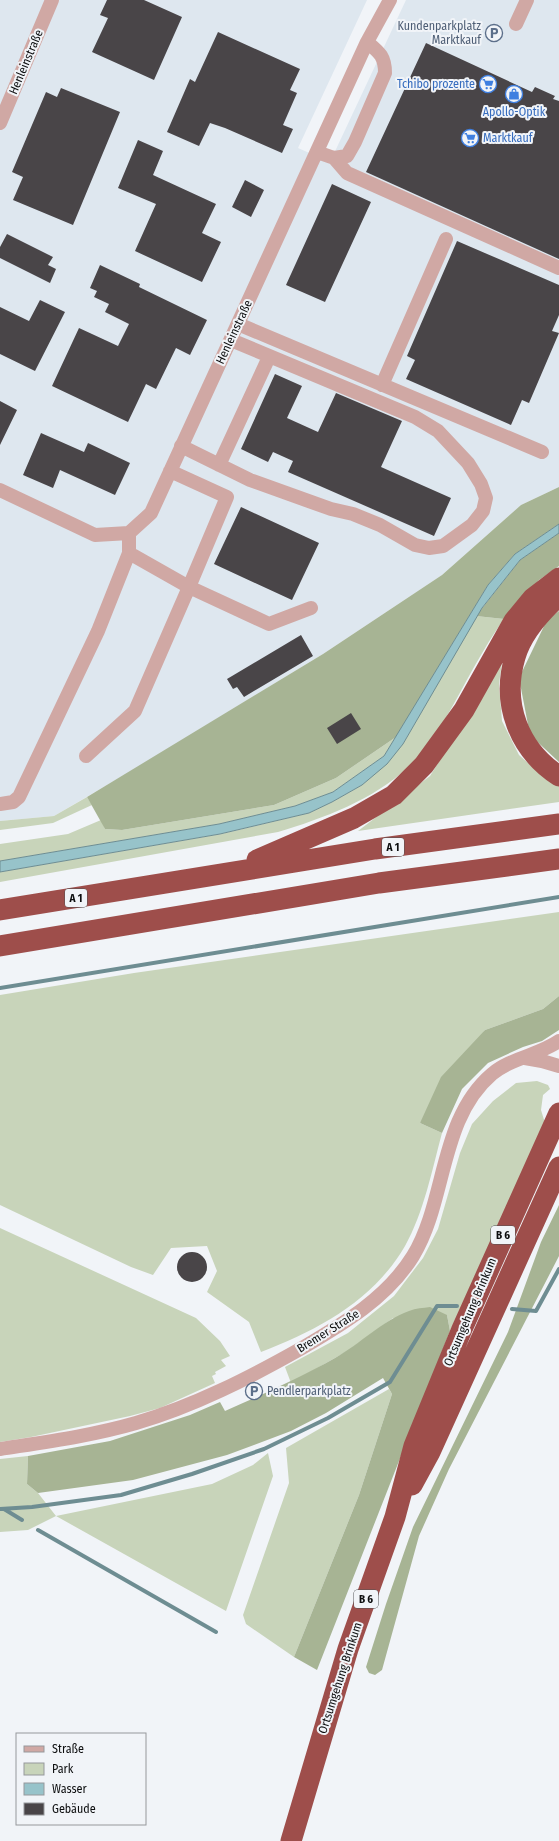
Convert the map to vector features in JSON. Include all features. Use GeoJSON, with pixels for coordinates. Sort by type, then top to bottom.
{"type":"FeatureCollection","features":[{"type":"Feature","properties":{"kind":"highway"},"geometry":{"type":"LineString","coordinates":[[228,873],[354,818],[394,795],[424,765],[464,710],[514,621],[533,598],[559,578]]}},
{"type":"Feature","properties":{"kind":"highway"},"geometry":{"type":"LineString","coordinates":[[559,596],[536,620],[520,644],[515,657],[510,688],[514,718],[523,740],[534,756],[548,769],[559,776]]}},
{"type":"Feature","properties":{"kind":"highway","name":"A 1"},"geometry":{"type":"LineString","coordinates":[[0,910],[375,849],[559,824]]}},
{"type":"Feature","properties":{"kind":"highway"},"geometry":{"type":"LineString","coordinates":[[0,946],[371,884],[559,859]]}},
{"type":"Feature","properties":{"kind":"highway","name":"Ortsumgehung Brinkum"},"geometry":{"type":"LineString","coordinates":[[291,1841],[348,1649],[395,1517],[414,1446],[462,1329],[559,1113]]}},
{"type":"Feature","properties":{"kind":"highway","name":"Ortsumgehung Brinkum"},"geometry":{"type":"LineString","coordinates":[[395,1517],[430,1452],[559,1167]]}},
{"type":"Feature","properties":{"kind":"street","name":"Henleinstraße"},"geometry":{"type":"LineString","coordinates":[[0,123],[52,0]]}},
{"type":"Feature","properties":{"kind":"street","name":"Henleinstraße"},"geometry":{"type":"LineString","coordinates":[[129,533],[151,513],[367,42],[390,0]]}},
{"type":"Feature","properties":{"kind":"street"},"geometry":{"type":"LineString","coordinates":[[516,24],[527,0]]}},
{"type":"Feature","properties":{"kind":"street"},"geometry":{"type":"LineString","coordinates":[[317,152],[334,158],[347,156],[355,142],[385,73],[385,62],[379,52],[367,42]]}},
{"type":"Feature","properties":{"kind":"street"},"geometry":{"type":"LineString","coordinates":[[334,158],[347,173],[559,268]]}},
{"type":"Feature","properties":{"kind":"street"},"geometry":{"type":"LineString","coordinates":[[382,385],[446,240]]}},
{"type":"Feature","properties":{"kind":"street"},"geometry":{"type":"LineString","coordinates":[[238,324],[542,452]]}},
{"type":"Feature","properties":{"kind":"street"},"geometry":{"type":"LineString","coordinates":[[182,446],[250,480],[331,509],[353,514],[380,525],[415,545],[429,548],[443,546],[472,525],[483,512],[486,498],[481,484],[468,462],[438,431],[415,417],[231,340]]}},
{"type":"Feature","properties":{"kind":"street"},"geometry":{"type":"LineString","coordinates":[[219,465],[269,357]]}},
{"type":"Feature","properties":{"kind":"street"},"geometry":{"type":"LineString","coordinates":[[86,756],[135,711],[227,497],[170,471]]}},
{"type":"Feature","properties":{"kind":"street"},"geometry":{"type":"LineString","coordinates":[[0,490],[95,535],[129,533],[129,553],[98,631],[19,797],[13,802],[0,804]]}},
{"type":"Feature","properties":{"kind":"street"},"geometry":{"type":"LineString","coordinates":[[129,553],[189,587],[269,624],[311,608]]}},
{"type":"Feature","properties":{"kind":"street","name":"Bremer Straße"},"geometry":{"type":"LineString","coordinates":[[0,1449],[100,1432],[160,1416],[256,1373],[328,1332],[362,1310],[392,1284],[413,1255],[423,1237],[433,1211],[452,1138],[466,1108],[480,1086],[492,1074],[508,1064],[559,1041]]}},
{"type":"Feature","properties":{"kind":"street","name":"Bremer Straße"},"geometry":{"type":"LineString","coordinates":[[539,1051],[559,1052]]}},
{"type":"Feature","properties":{"kind":"street"},"geometry":{"type":"LineString","coordinates":[[524,1058],[559,1066]]}},
{"type":"Feature","properties":{"kind":"shaded area"},"geometry":{"type":"Polygon","coordinates":[[[0,0],[367,0],[298,148],[330,162],[406,0],[559,0],[559,487],[521,505],[442,575],[323,654],[131,771],[54,816],[0,821],[0,0]]]}},
{"type":"Feature","properties":{"kind":"green space"},"geometry":{"type":"Polygon","coordinates":[[[559,487],[559,524],[515,554],[488,585],[396,737],[336,778],[274,805],[122,830],[105,829],[87,797],[323,654],[442,575],[521,505],[559,487]]]}},
{"type":"Feature","properties":{"kind":"green space"},"geometry":{"type":"Polygon","coordinates":[[[559,533],[559,566],[539,580],[504,619],[476,616],[520,560],[559,533]]]}},
{"type":"Feature","properties":{"kind":"green space"},"geometry":{"type":"Polygon","coordinates":[[[559,611],[559,762],[530,735],[519,678],[547,620],[559,611]]]}},
{"type":"Feature","properties":{"kind":"green space"},"geometry":{"type":"Polygon","coordinates":[[[476,616],[504,619],[475,665],[450,711],[431,741],[408,767],[380,789],[364,798],[330,814],[278,832],[0,882],[0,872],[221,834],[309,813],[332,802],[362,785],[403,744],[476,616]]]}},
{"type":"Feature","properties":{"kind":"green space"},"geometry":{"type":"Polygon","coordinates":[[[503,655],[499,684],[502,721],[519,755],[537,771],[559,785],[559,802],[358,831],[430,776],[503,655]]]}},
{"type":"Feature","properties":{"kind":"green space"},"geometry":{"type":"Polygon","coordinates":[[[396,737],[384,756],[333,792],[295,806],[219,824],[0,861],[0,844],[68,834],[101,820],[105,829],[122,830],[274,805],[336,778],[396,737]]]}},
{"type":"Feature","properties":{"kind":"green space"},"geometry":{"type":"Polygon","coordinates":[[[87,797],[92,805],[53,823],[0,830],[0,821],[54,816],[87,797]]]}},
{"type":"Feature","properties":{"kind":"green space"},"geometry":{"type":"Polygon","coordinates":[[[559,912],[559,996],[543,1009],[485,1030],[420,1123],[442,1133],[422,1205],[412,1233],[405,1246],[377,1283],[360,1298],[323,1323],[303,1334],[261,1352],[249,1322],[207,1292],[217,1271],[207,1246],[171,1248],[153,1275],[131,1267],[0,1205],[0,995],[134,973],[559,912]]]}},
{"type":"Feature","properties":{"kind":"green space"},"geometry":{"type":"Polygon","coordinates":[[[559,996],[559,1030],[542,1041],[523,1047],[488,1063],[462,1089],[442,1133],[420,1123],[441,1077],[485,1030],[543,1009],[559,996]]]}},
{"type":"Feature","properties":{"kind":"green space"},"geometry":{"type":"Polygon","coordinates":[[[537,1081],[548,1085],[550,1089],[543,1095],[541,1110],[545,1123],[450,1331],[447,1315],[393,1318],[349,1350],[291,1383],[285,1367],[348,1333],[394,1296],[423,1258],[438,1229],[460,1153],[472,1124],[493,1101],[516,1083],[537,1081]]]}},
{"type":"Feature","properties":{"kind":"green space"},"geometry":{"type":"Polygon","coordinates":[[[559,1205],[559,1256],[449,1469],[419,1536],[382,1670],[375,1675],[369,1673],[366,1667],[413,1527],[508,1332],[541,1242],[559,1205]]]}},
{"type":"Feature","properties":{"kind":"green space"},"geometry":{"type":"Polygon","coordinates":[[[0,1228],[196,1318],[220,1341],[230,1356],[221,1360],[226,1366],[215,1372],[216,1374],[212,1376],[215,1383],[160,1408],[130,1416],[0,1442],[0,1228]]]}},
{"type":"Feature","properties":{"kind":"green space"},"geometry":{"type":"Polygon","coordinates":[[[430,1307],[447,1315],[450,1331],[317,1670],[294,1657],[359,1495],[392,1394],[383,1378],[326,1413],[291,1431],[227,1455],[133,1480],[38,1493],[27,1484],[28,1456],[110,1441],[190,1415],[220,1402],[225,1411],[321,1366],[399,1315],[414,1309],[430,1307]]]}},
{"type":"Feature","properties":{"kind":"green space"},"geometry":{"type":"Polygon","coordinates":[[[389,1389],[392,1394],[359,1495],[294,1657],[246,1624],[243,1615],[289,1483],[286,1448],[389,1389]]]}},
{"type":"Feature","properties":{"kind":"green space"},"geometry":{"type":"Polygon","coordinates":[[[268,1453],[273,1476],[226,1611],[56,1516],[212,1484],[253,1465],[268,1453]]]}},
{"type":"Feature","properties":{"kind":"green space"},"geometry":{"type":"Polygon","coordinates":[[[28,1456],[27,1484],[38,1493],[56,1516],[28,1530],[0,1532],[0,1459],[28,1456]]]}},
{"type":"Feature","properties":{"kind":"water"},"geometry":{"type":"Polygon","coordinates":[[[559,524],[559,533],[520,560],[482,608],[403,744],[387,764],[362,785],[309,813],[220,834],[0,872],[0,861],[219,824],[295,806],[333,792],[384,756],[488,585],[515,554],[559,524]]]}},
{"type":"Feature","properties":{"kind":"building"},"geometry":{"type":"Polygon","coordinates":[[[107,0],[144,0],[182,17],[154,80],[92,52],[108,18],[100,15],[107,0]]]}},
{"type":"Feature","properties":{"kind":"building"},"geometry":{"type":"Polygon","coordinates":[[[218,32],[300,69],[290,90],[297,93],[283,125],[293,129],[282,153],[210,123],[199,146],[167,132],[190,79],[195,82],[218,32]]]}},
{"type":"Feature","properties":{"kind":"building","name":"Marktkauf"},"geometry":{"type":"Polygon","coordinates":[[[426,43],[532,92],[535,87],[555,96],[553,99],[559,101],[559,259],[366,172],[426,43]]]}},
{"type":"Feature","properties":{"kind":"building"},"geometry":{"type":"Polygon","coordinates":[[[61,88],[120,112],[73,225],[13,200],[23,177],[12,172],[46,92],[57,97],[61,88]]]}},
{"type":"Feature","properties":{"kind":"building"},"geometry":{"type":"Polygon","coordinates":[[[138,140],[163,151],[153,175],[216,204],[202,233],[221,242],[202,282],[135,251],[156,204],[118,188],[138,140]]]}},
{"type":"Feature","properties":{"kind":"building"},"geometry":{"type":"Polygon","coordinates":[[[245,180],[264,190],[251,217],[232,207],[245,180]]]}},
{"type":"Feature","properties":{"kind":"building"},"geometry":{"type":"Polygon","coordinates":[[[332,184],[371,202],[325,302],[286,285],[332,184]]]}},
{"type":"Feature","properties":{"kind":"building"},"geometry":{"type":"Polygon","coordinates":[[[7,234],[53,257],[48,265],[56,269],[50,283],[0,258],[0,247],[7,234]]]}},
{"type":"Feature","properties":{"kind":"building"},"geometry":{"type":"Polygon","coordinates":[[[457,241],[559,285],[559,315],[552,331],[559,333],[529,403],[522,400],[511,425],[406,379],[415,360],[407,356],[457,241]]]}},
{"type":"Feature","properties":{"kind":"building"},"geometry":{"type":"Polygon","coordinates":[[[100,265],[140,284],[139,287],[207,320],[190,355],[176,348],[156,389],[146,384],[128,422],[52,386],[79,328],[118,346],[129,324],[105,312],[109,304],[94,297],[97,291],[90,288],[100,265]]]}},
{"type":"Feature","properties":{"kind":"building"},"geometry":{"type":"Polygon","coordinates":[[[40,300],[65,312],[35,371],[0,354],[0,307],[29,321],[40,300]]]}},
{"type":"Feature","properties":{"kind":"building"},"geometry":{"type":"Polygon","coordinates":[[[275,374],[302,386],[287,418],[318,432],[336,393],[402,421],[381,467],[451,498],[434,536],[288,472],[293,461],[273,452],[268,462],[241,449],[275,374]]]}},
{"type":"Feature","properties":{"kind":"building"},"geometry":{"type":"Polygon","coordinates":[[[0,401],[17,410],[0,445],[0,401]]]}},
{"type":"Feature","properties":{"kind":"building"},"geometry":{"type":"Polygon","coordinates":[[[41,433],[84,452],[88,443],[130,463],[115,495],[60,470],[53,488],[23,475],[41,433]]]}},
{"type":"Feature","properties":{"kind":"building"},"geometry":{"type":"Polygon","coordinates":[[[241,507],[319,543],[292,600],[214,564],[241,507]]]}},
{"type":"Feature","properties":{"kind":"building"},"geometry":{"type":"Polygon","coordinates":[[[301,635],[313,656],[244,697],[237,687],[233,689],[227,679],[301,635]]]}},
{"type":"Feature","properties":{"kind":"building"},"geometry":{"type":"Polygon","coordinates":[[[351,713],[361,729],[337,744],[327,728],[351,713]]]}},
{"type":"Feature","properties":{"kind":"building"},"geometry":{"type":"Polygon","coordinates":[[[192,1252],[203,1256],[207,1267],[203,1278],[192,1282],[181,1278],[177,1267],[181,1256],[192,1252]]]}},
{"type":"Feature","properties":{"kind":"waterway"},"geometry":{"type":"LineString","coordinates":[[0,988],[559,897]]}},
{"type":"Feature","properties":{"kind":"waterway"},"geometry":{"type":"LineString","coordinates":[[512,1309],[536,1311],[559,1269]]}},
{"type":"Feature","properties":{"kind":"waterway"},"geometry":{"type":"LineString","coordinates":[[0,1509],[32,1507],[121,1495],[192,1474],[264,1449],[328,1418],[390,1382],[437,1306],[457,1306]]}},
{"type":"Feature","properties":{"kind":"waterway"},"geometry":{"type":"LineString","coordinates":[[4,1509],[22,1520]]}},
{"type":"Feature","properties":{"kind":"waterway"},"geometry":{"type":"LineString","coordinates":[[38,1530],[216,1632]]}},
{"type":"Feature","properties":{"kind":"place","name":"Kundenparkplatz Marktkauf"},"geometry":{"type":"Point","coordinates":[494,33]}},
{"type":"Feature","properties":{"kind":"place","name":"Tchibo prozente"},"geometry":{"type":"Point","coordinates":[488,84]}},
{"type":"Feature","properties":{"kind":"place","name":"Apollo-Optik"},"geometry":{"type":"Point","coordinates":[514,94]}},
{"type":"Feature","properties":{"kind":"place","name":"Marktkauf"},"geometry":{"type":"Point","coordinates":[470,138]}},
{"type":"Feature","properties":{"kind":"place","name":"Pendlerparkplatz"},"geometry":{"type":"Point","coordinates":[254,1391]}}]}
